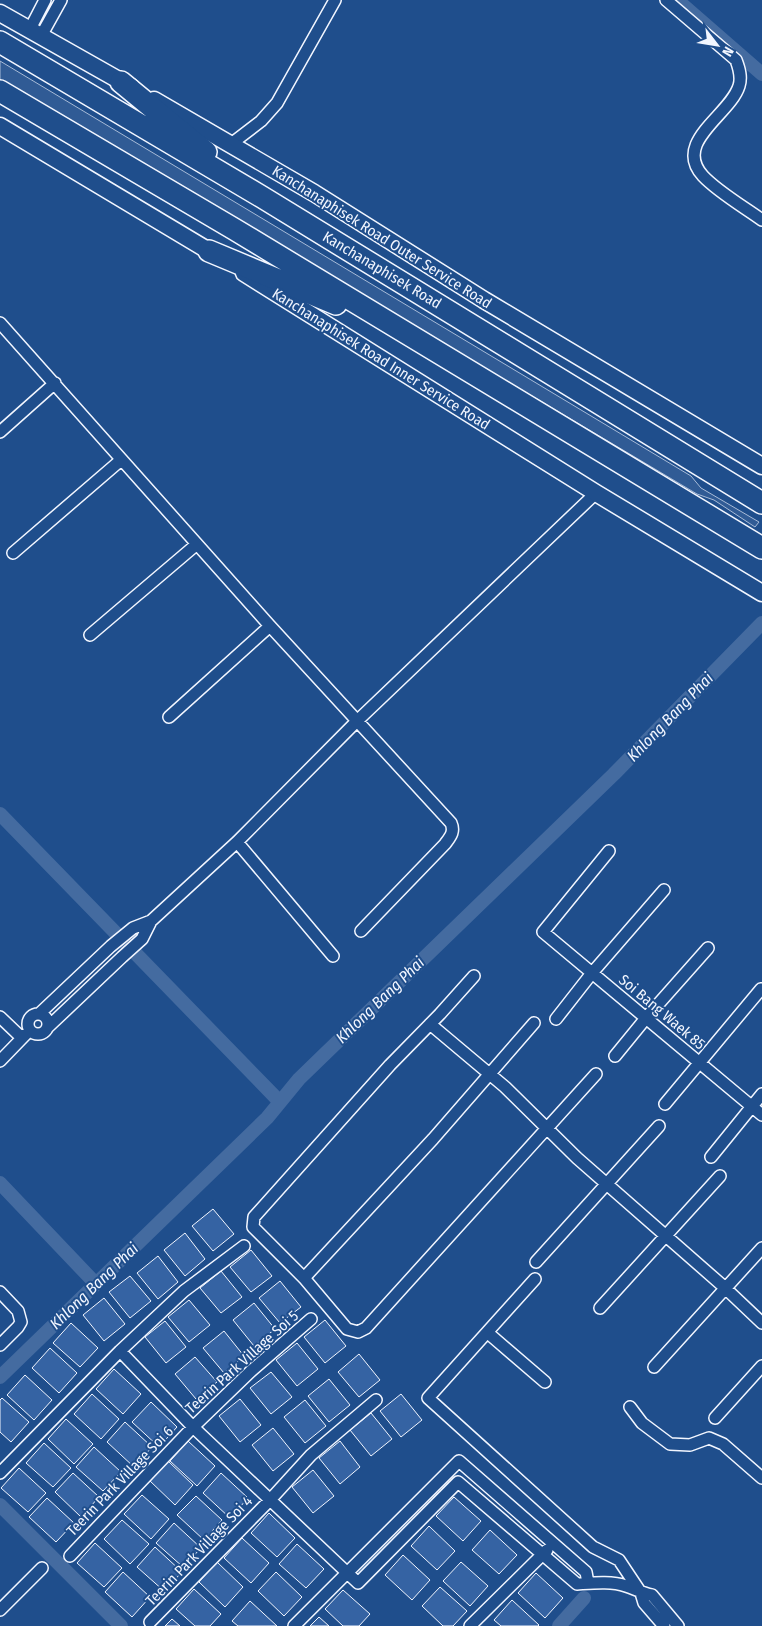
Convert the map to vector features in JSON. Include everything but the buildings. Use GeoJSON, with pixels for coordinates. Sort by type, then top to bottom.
{"type":"FeatureCollection","features":[{"type":"Feature","properties":{"kind":"highway","name":"Kanchanaphisek Road"},"geometry":{"type":"LineString","coordinates":[[0,42],[262,197],[761,502]]}},
{"type":"Feature","properties":{"kind":"highway"},"geometry":{"type":"LineString","coordinates":[[121,82],[262,197]]}},
{"type":"Feature","properties":{"kind":"highway"},"geometry":{"type":"LineString","coordinates":[[0,91],[242,234],[762,548]]}},
{"type":"Feature","properties":{"kind":"highway"},"geometry":{"type":"LineString","coordinates":[[209,251],[399,329]]}},
{"type":"Feature","properties":{"kind":"main road","name":"Kanchanaphisek Road Outer Service Road"},"geometry":{"type":"LineString","coordinates":[[0,13],[232,144],[484,300],[762,466]]}},
{"type":"Feature","properties":{"kind":"main road","name":"Kanchanaphisek Road Inner Service Road"},"geometry":{"type":"LineString","coordinates":[[0,126],[209,251],[596,493],[762,593]]}},
{"type":"Feature","properties":{"kind":"street"},"geometry":{"type":"LineString","coordinates":[[36,33],[45,0]]}},
{"type":"Feature","properties":{"kind":"street"},"geometry":{"type":"LineString","coordinates":[[36,33],[62,0]]}},
{"type":"Feature","properties":{"kind":"street"},"geometry":{"type":"LineString","coordinates":[[232,144],[261,121],[277,104],[335,0]]}},
{"type":"Feature","properties":{"kind":"street"},"geometry":{"type":"LineString","coordinates":[[666,0],[736,60],[740,70],[740,84],[734,96],[699,138],[694,150],[695,164],[703,176],[762,220]]}},
{"type":"Feature","properties":{"kind":"street"},"geometry":{"type":"LineString","coordinates":[[0,323],[270,626],[454,828],[445,844],[361,931]]}},
{"type":"Feature","properties":{"kind":"street"},"geometry":{"type":"LineString","coordinates":[[0,432],[55,383]]}},
{"type":"Feature","properties":{"kind":"street"},"geometry":{"type":"LineString","coordinates":[[13,553],[121,460]]}},
{"type":"Feature","properties":{"kind":"street"},"geometry":{"type":"LineString","coordinates":[[0,1017],[26,1034],[43,1033],[142,939],[151,921],[237,842],[357,721],[596,493]]}},
{"type":"Feature","properties":{"kind":"street"},"geometry":{"type":"LineString","coordinates":[[90,634],[197,544]]}},
{"type":"Feature","properties":{"kind":"street"},"geometry":{"type":"LineString","coordinates":[[169,717],[270,626]]}},
{"type":"Feature","properties":{"kind":"street"},"geometry":{"type":"LineString","coordinates":[[237,842],[333,956]]}},
{"type":"Feature","properties":{"kind":"street","name":"Soi Bang Waek 85"},"geometry":{"type":"LineString","coordinates":[[609,851],[550,921],[543,932],[762,1114]]}},
{"type":"Feature","properties":{"kind":"street"},"geometry":{"type":"LineString","coordinates":[[556,1019],[592,973],[664,890]]}},
{"type":"Feature","properties":{"kind":"street"},"geometry":{"type":"LineString","coordinates":[[0,1061],[26,1034],[30,1017],[39,1014],[89,966],[133,928],[151,921]]}},
{"type":"Feature","properties":{"kind":"street"},"geometry":{"type":"LineString","coordinates":[[615,1056],[708,948]]}},
{"type":"Feature","properties":{"kind":"street"},"geometry":{"type":"LineString","coordinates":[[89,966],[99,978]]}},
{"type":"Feature","properties":{"kind":"street"},"geometry":{"type":"LineString","coordinates":[[474,976],[390,1065],[254,1217],[252,1227],[304,1278],[347,1329],[358,1332],[366,1328],[596,1074]]}},
{"type":"Feature","properties":{"kind":"street"},"geometry":{"type":"LineString","coordinates":[[665,1104],[761,989]]}},
{"type":"Feature","properties":{"kind":"street"},"geometry":{"type":"LineString","coordinates":[[39,1014],[47,1018],[47,1028]]}},
{"type":"Feature","properties":{"kind":"street"},"geometry":{"type":"LineString","coordinates":[[304,1278],[421,1152],[534,1023]]}},
{"type":"Feature","properties":{"kind":"street"},"geometry":{"type":"LineString","coordinates":[[430,1024],[490,1074],[577,1158],[726,1288],[762,1323]]}},
{"type":"Feature","properties":{"kind":"street"},"geometry":{"type":"LineString","coordinates":[[711,1157],[762,1094]]}},
{"type":"Feature","properties":{"kind":"street"},"geometry":{"type":"LineString","coordinates":[[536,1262],[659,1126]]}},
{"type":"Feature","properties":{"kind":"street"},"geometry":{"type":"LineString","coordinates":[[600,1308],[720,1176]]}},
{"type":"Feature","properties":{"kind":"street"},"geometry":{"type":"LineString","coordinates":[[0,1472],[120,1351],[184,1291],[244,1246]]}},
{"type":"Feature","properties":{"kind":"street"},"geometry":{"type":"LineString","coordinates":[[654,1368],[762,1248]]}},
{"type":"Feature","properties":{"kind":"street"},"geometry":{"type":"LineString","coordinates":[[535,1279],[428,1398],[593,1546],[619,1560],[642,1593],[644,1603],[664,1626]]}},
{"type":"Feature","properties":{"kind":"street"},"geometry":{"type":"LineString","coordinates":[[0,1292],[18,1311],[21,1322],[0,1346]]}},
{"type":"Feature","properties":{"kind":"street","name":"Teerin Park Village Soi 5"},"geometry":{"type":"LineString","coordinates":[[193,1427],[250,1372],[311,1319]]}},
{"type":"Feature","properties":{"kind":"street"},"geometry":{"type":"LineString","coordinates":[[488,1333],[545,1382]]}},
{"type":"Feature","properties":{"kind":"street"},"geometry":{"type":"LineString","coordinates":[[120,1351],[193,1427],[358,1583],[458,1482],[577,1584],[607,1583],[625,1585],[642,1593],[652,1595],[678,1626]]}},
{"type":"Feature","properties":{"kind":"street"},"geometry":{"type":"LineString","coordinates":[[715,1418],[762,1366]]}},
{"type":"Feature","properties":{"kind":"street","name":"Teerin Park Village Soi 4"},"geometry":{"type":"LineString","coordinates":[[150,1622],[270,1500],[311,1455],[376,1400]]}},
{"type":"Feature","properties":{"kind":"street"},"geometry":{"type":"LineString","coordinates":[[630,1407],[642,1423],[670,1444],[690,1445],[709,1438],[723,1444],[762,1478]]}},
{"type":"Feature","properties":{"kind":"street","name":"Teerin Park Village Soi 6"},"geometry":{"type":"LineString","coordinates":[[70,1556],[193,1427]]}},
{"type":"Feature","properties":{"kind":"street"},"geometry":{"type":"LineString","coordinates":[[294,1626],[459,1461],[586,1572],[588,1583]]}},
{"type":"Feature","properties":{"kind":"street"},"geometry":{"type":"LineString","coordinates":[[399,1521],[409,1531]]}},
{"type":"Feature","properties":{"kind":"street"},"geometry":{"type":"LineString","coordinates":[[470,1626],[553,1543]]}},
{"type":"Feature","properties":{"kind":"street"},"geometry":{"type":"LineString","coordinates":[[0,1610],[42,1568]]}},
{"type":"Feature","properties":{"kind":"shaded area"},"geometry":{"type":"Polygon","coordinates":[[[0,61],[691,476],[701,488],[759,522],[755,527],[714,500],[697,494],[0,80],[0,61]]]}},
{"type":"Feature","properties":{"kind":"waterway"},"geometry":{"type":"LineString","coordinates":[[677,0],[762,74]]}},
{"type":"Feature","properties":{"kind":"waterway","name":"Khlong Bang Phai"},"geometry":{"type":"LineString","coordinates":[[0,1377],[267,1118],[299,1079],[614,774],[762,623]]}},
{"type":"Feature","properties":{"kind":"waterway"},"geometry":{"type":"LineString","coordinates":[[0,814],[280,1102]]}},
{"type":"Feature","properties":{"kind":"waterway"},"geometry":{"type":"LineString","coordinates":[[0,1183],[96,1284]]}},
{"type":"Feature","properties":{"kind":"waterway"},"geometry":{"type":"LineString","coordinates":[[0,1505],[121,1626]]}},
{"type":"Feature","properties":{"kind":"waterway"},"geometry":{"type":"LineString","coordinates":[[559,1626],[584,1598]]}}]}
